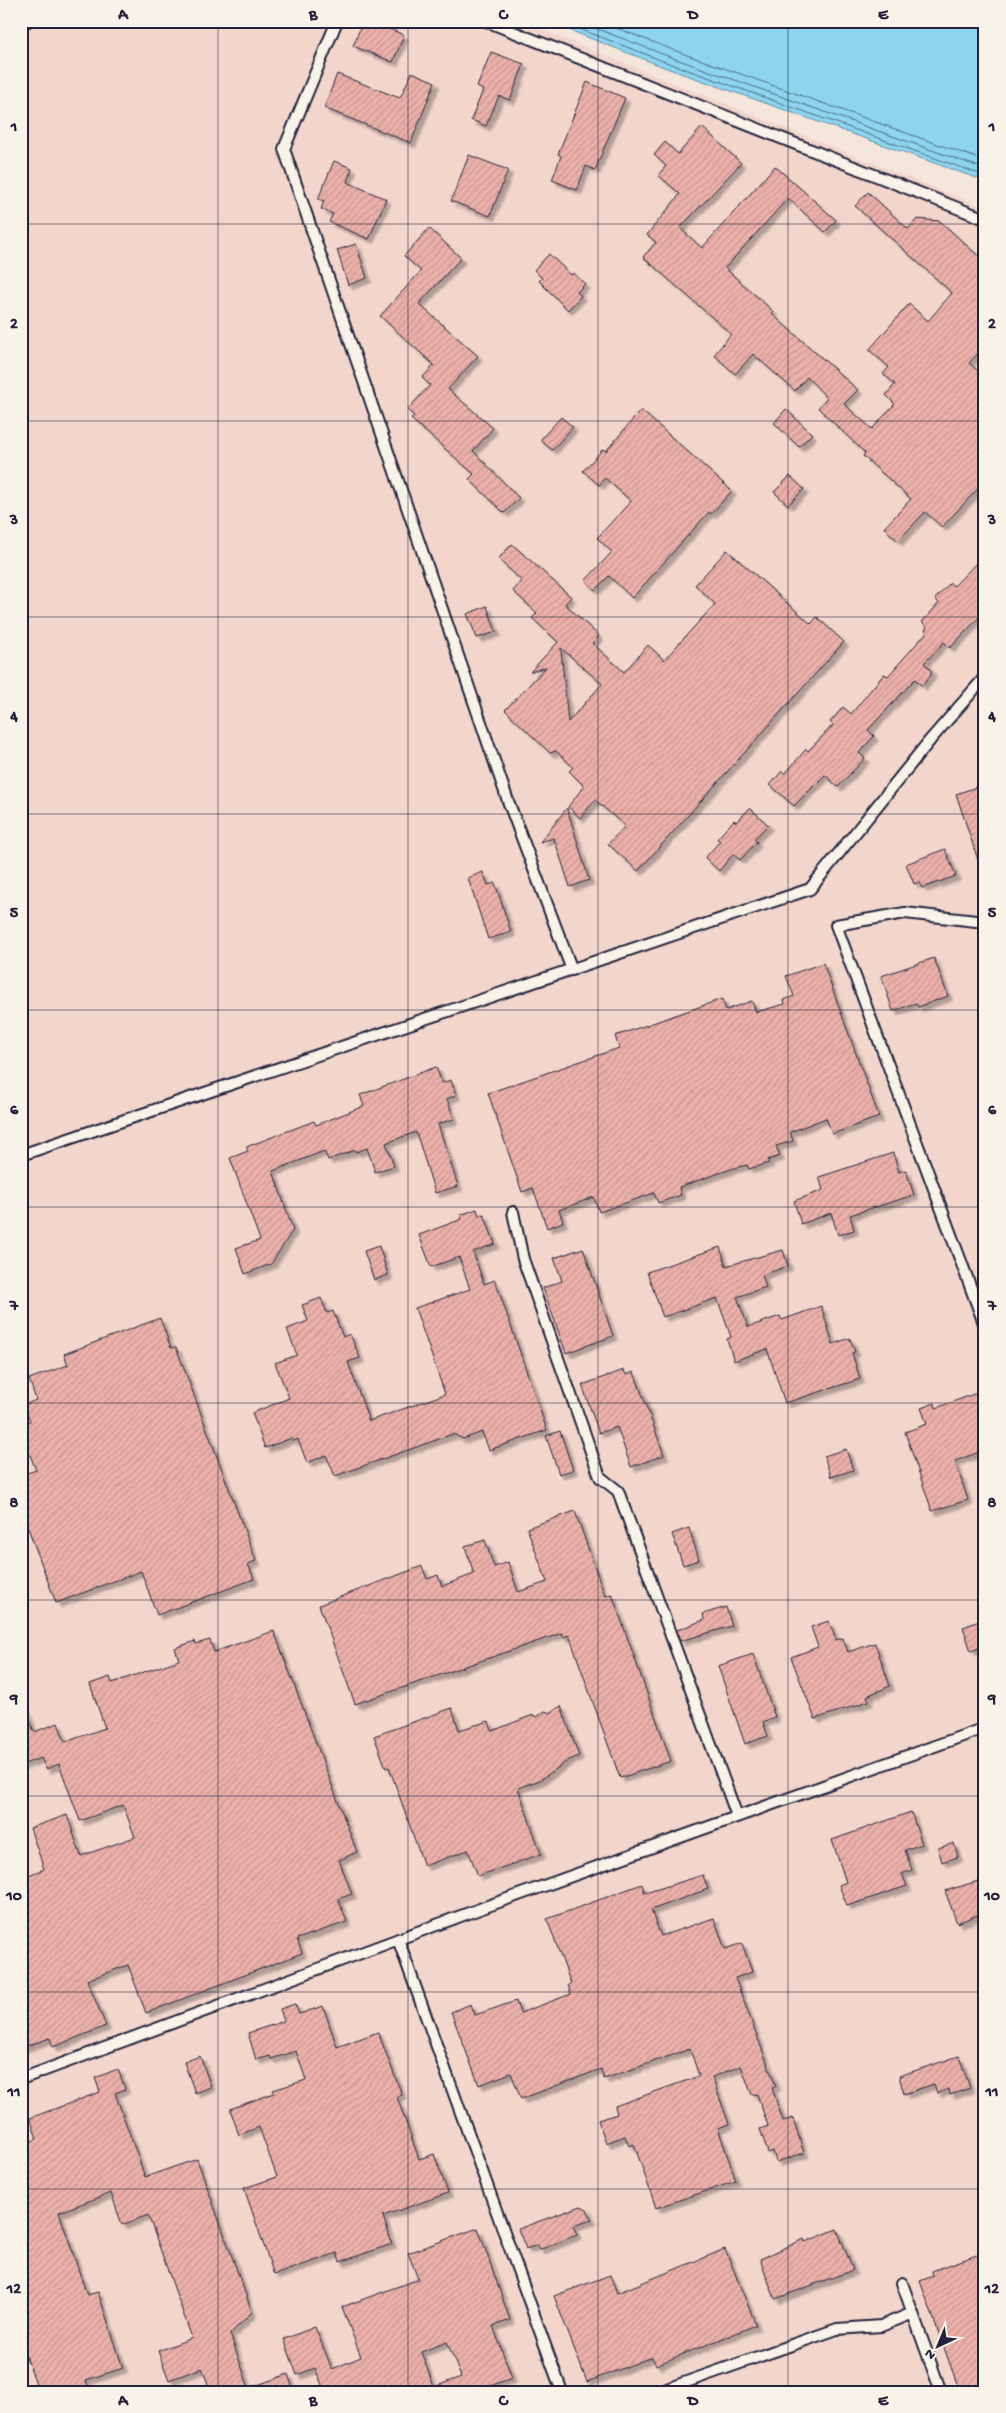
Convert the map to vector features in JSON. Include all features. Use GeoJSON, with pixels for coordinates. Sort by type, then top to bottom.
{"type":"FeatureCollection","features":[{"type":"Feature","properties":{"kind":"lane"},"geometry":{"type":"LineString","coordinates":[[21,24],[28,21]]}},
{"type":"Feature","properties":{"kind":"lane"},"geometry":{"type":"LineString","coordinates":[[337,21],[284,150],[505,791],[572,970]]}},
{"type":"Feature","properties":{"kind":"lane"},"geometry":{"type":"LineString","coordinates":[[486,21],[985,219]]}},
{"type":"Feature","properties":{"kind":"lane"},"geometry":{"type":"LineString","coordinates":[[21,1155],[810,889],[931,739],[985,677]]}},
{"type":"Feature","properties":{"kind":"lane"},"geometry":{"type":"LineString","coordinates":[[985,922],[905,912],[836,925],[985,1326]]}},
{"type":"Feature","properties":{"kind":"lane"},"geometry":{"type":"LineString","coordinates":[[513,1212],[523,1259],[600,1477],[618,1491],[737,1816]]}},
{"type":"Feature","properties":{"kind":"lane"},"geometry":{"type":"LineString","coordinates":[[21,2078],[398,1939],[985,1728]]}},
{"type":"Feature","properties":{"kind":"lane"},"geometry":{"type":"LineString","coordinates":[[398,1939],[562,2392]]}},
{"type":"Feature","properties":{"kind":"lane"},"geometry":{"type":"LineString","coordinates":[[902,2283],[941,2392]]}},
{"type":"Feature","properties":{"kind":"lane"},"geometry":{"type":"LineString","coordinates":[[658,2392],[837,2329],[882,2326],[913,2314]]}},
{"type":"Feature","properties":{"kind":"shaded area"},"geometry":{"type":"Polygon","coordinates":[[[21,21],[520,21],[985,208],[985,2392],[21,2392],[21,21]]]}},
{"type":"Feature","properties":{"kind":"water"},"geometry":{"type":"Polygon","coordinates":[[[546,21],[985,21],[985,181],[669,69],[546,21]]]}},
{"type":"Feature","properties":{"kind":"building"},"geometry":{"type":"Polygon","coordinates":[[[363,21],[370,21],[404,35],[393,62],[353,46],[363,21]]]}},
{"type":"Feature","properties":{"kind":"building"},"geometry":{"type":"Polygon","coordinates":[[[491,52],[524,64],[510,100],[499,96],[486,126],[471,120],[483,90],[477,87],[491,52]]]}},
{"type":"Feature","properties":{"kind":"building"},"geometry":{"type":"Polygon","coordinates":[[[412,72],[435,82],[411,143],[324,108],[337,74],[400,98],[412,72]]]}},
{"type":"Feature","properties":{"kind":"building"},"geometry":{"type":"Polygon","coordinates":[[[587,82],[625,98],[595,170],[586,166],[577,190],[552,180],[561,156],[558,154],[587,82]]]}},
{"type":"Feature","properties":{"kind":"building"},"geometry":{"type":"Polygon","coordinates":[[[702,127],[741,163],[680,228],[702,248],[775,166],[836,220],[825,232],[788,198],[725,268],[774,312],[772,314],[858,390],[844,404],[872,429],[895,404],[886,395],[895,384],[883,374],[889,367],[869,350],[909,304],[928,321],[952,293],[855,206],[868,192],[908,229],[917,219],[940,221],[985,262],[985,346],[969,363],[985,377],[985,481],[942,527],[925,512],[898,541],[884,528],[911,499],[863,456],[865,453],[818,408],[827,398],[807,377],[795,391],[753,354],[735,374],[714,355],[731,334],[643,257],[656,242],[647,235],[680,194],[658,175],[666,166],[654,155],[665,142],[678,154],[702,127]]]}},
{"type":"Feature","properties":{"kind":"building"},"geometry":{"type":"Polygon","coordinates":[[[469,155],[508,170],[490,216],[451,201],[469,155]]]}},
{"type":"Feature","properties":{"kind":"building"},"geometry":{"type":"Polygon","coordinates":[[[334,161],[352,168],[347,182],[386,199],[369,239],[329,222],[333,214],[321,209],[324,201],[318,199],[334,161]]]}},
{"type":"Feature","properties":{"kind":"building"},"geometry":{"type":"Polygon","coordinates":[[[429,228],[461,258],[419,304],[478,356],[448,389],[493,428],[473,451],[519,498],[504,513],[469,479],[474,474],[411,419],[414,416],[407,410],[430,385],[422,378],[434,365],[380,316],[421,271],[404,256],[429,228]]]}},
{"type":"Feature","properties":{"kind":"building"},"geometry":{"type":"Polygon","coordinates":[[[356,244],[367,278],[348,285],[337,250],[356,244]]]}},
{"type":"Feature","properties":{"kind":"building"},"geometry":{"type":"Polygon","coordinates":[[[549,254],[571,275],[573,273],[585,284],[577,292],[581,296],[568,310],[539,281],[542,278],[534,270],[549,254]]]}},
{"type":"Feature","properties":{"kind":"building"},"geometry":{"type":"Polygon","coordinates":[[[786,409],[812,434],[799,447],[774,423],[786,409]]]}},
{"type":"Feature","properties":{"kind":"building"},"geometry":{"type":"Polygon","coordinates":[[[641,410],[732,491],[711,514],[709,512],[632,598],[609,576],[595,590],[585,581],[612,552],[597,538],[631,501],[605,478],[599,485],[583,471],[603,449],[606,451],[641,410]]]}},
{"type":"Feature","properties":{"kind":"building"},"geometry":{"type":"Polygon","coordinates":[[[561,417],[573,427],[552,450],[540,440],[561,417]]]}},
{"type":"Feature","properties":{"kind":"building"},"geometry":{"type":"Polygon","coordinates":[[[790,476],[804,489],[788,505],[774,492],[790,476]]]}},
{"type":"Feature","properties":{"kind":"building"},"geometry":{"type":"Polygon","coordinates":[[[512,544],[571,597],[565,604],[599,636],[592,643],[624,672],[648,645],[664,660],[715,604],[695,585],[727,550],[811,624],[817,617],[844,642],[638,871],[608,844],[625,826],[595,800],[580,818],[568,807],[584,786],[569,771],[573,767],[556,751],[550,753],[505,710],[546,667],[530,672],[558,642],[532,618],[537,613],[513,591],[522,581],[498,559],[512,544]],[[561,648],[568,722],[602,684],[561,648]]]}},
{"type":"Feature","properties":{"kind":"building"},"geometry":{"type":"Polygon","coordinates":[[[985,554],[985,611],[950,648],[944,642],[924,663],[931,670],[931,675],[922,686],[915,679],[868,730],[874,736],[859,753],[865,758],[838,787],[825,775],[794,806],[770,785],[782,771],[785,774],[806,749],[808,751],[833,725],[830,722],[843,707],[851,714],[884,674],[888,676],[927,632],[925,630],[927,627],[922,622],[939,603],[935,599],[950,583],[954,586],[985,554]]]}},
{"type":"Feature","properties":{"kind":"building"},"geometry":{"type":"Polygon","coordinates":[[[487,606],[496,632],[477,638],[467,614],[487,606]]]}},
{"type":"Feature","properties":{"kind":"building"},"geometry":{"type":"Polygon","coordinates":[[[985,784],[985,872],[982,872],[956,794],[985,784]]]}},
{"type":"Feature","properties":{"kind":"building"},"geometry":{"type":"Polygon","coordinates":[[[567,808],[589,880],[570,887],[554,838],[540,842],[567,808]]]}},
{"type":"Feature","properties":{"kind":"building"},"geometry":{"type":"Polygon","coordinates":[[[750,808],[768,825],[754,839],[757,842],[740,860],[733,854],[719,871],[705,858],[720,841],[717,839],[734,820],[736,822],[750,808]]]}},
{"type":"Feature","properties":{"kind":"building"},"geometry":{"type":"Polygon","coordinates":[[[945,849],[956,876],[922,888],[920,882],[914,884],[906,864],[945,849]]]}},
{"type":"Feature","properties":{"kind":"building"},"geometry":{"type":"Polygon","coordinates":[[[483,872],[488,885],[495,883],[511,932],[488,939],[468,878],[483,872]]]}},
{"type":"Feature","properties":{"kind":"building"},"geometry":{"type":"Polygon","coordinates":[[[934,958],[948,996],[918,1007],[916,1003],[893,1011],[881,976],[934,958]]]}},
{"type":"Feature","properties":{"kind":"building"},"geometry":{"type":"Polygon","coordinates":[[[823,963],[879,1117],[832,1134],[826,1118],[790,1132],[793,1141],[776,1146],[780,1156],[768,1160],[769,1163],[749,1169],[747,1165],[734,1168],[679,1187],[681,1195],[658,1203],[654,1193],[599,1212],[594,1197],[559,1210],[563,1222],[547,1228],[533,1188],[522,1192],[488,1093],[619,1048],[615,1036],[722,999],[726,1010],[752,1001],[756,1012],[785,1004],[784,1000],[794,996],[786,976],[823,963]]]}},
{"type":"Feature","properties":{"kind":"building"},"geometry":{"type":"Polygon","coordinates":[[[436,1067],[442,1083],[451,1080],[456,1095],[447,1099],[454,1119],[438,1124],[458,1186],[435,1193],[416,1132],[386,1143],[394,1166],[375,1172],[367,1148],[356,1152],[355,1150],[328,1160],[324,1151],[273,1171],[293,1230],[271,1264],[245,1274],[236,1248],[260,1240],[230,1158],[248,1151],[246,1147],[314,1121],[316,1125],[364,1106],[360,1095],[436,1067]]]}},
{"type":"Feature","properties":{"kind":"building"},"geometry":{"type":"Polygon","coordinates":[[[893,1153],[899,1172],[906,1170],[914,1195],[850,1215],[854,1230],[838,1235],[831,1213],[801,1224],[794,1201],[823,1190],[819,1177],[893,1153]]]}},
{"type":"Feature","properties":{"kind":"building"},"geometry":{"type":"Polygon","coordinates":[[[477,1209],[479,1216],[484,1214],[495,1244],[473,1252],[484,1284],[495,1280],[547,1430],[489,1450],[482,1432],[463,1439],[453,1434],[335,1476],[326,1455],[307,1463],[298,1439],[293,1441],[292,1438],[265,1448],[252,1413],[289,1398],[275,1363],[297,1355],[287,1329],[308,1321],[302,1305],[321,1298],[327,1313],[333,1311],[343,1337],[350,1334],[360,1358],[348,1362],[369,1421],[445,1394],[415,1308],[470,1289],[459,1257],[431,1267],[419,1235],[462,1219],[460,1215],[477,1209]]]}},
{"type":"Feature","properties":{"kind":"building"},"geometry":{"type":"Polygon","coordinates":[[[379,1246],[388,1275],[374,1280],[364,1251],[379,1246]]]}},
{"type":"Feature","properties":{"kind":"building"},"geometry":{"type":"Polygon","coordinates":[[[720,1247],[726,1266],[783,1250],[788,1266],[762,1275],[766,1287],[737,1297],[748,1327],[780,1316],[782,1320],[821,1306],[833,1344],[850,1338],[855,1352],[852,1353],[860,1379],[785,1403],[767,1349],[734,1361],[727,1339],[731,1337],[717,1298],[663,1317],[647,1272],[720,1247]]]}},
{"type":"Feature","properties":{"kind":"building"},"geometry":{"type":"Polygon","coordinates":[[[583,1248],[613,1336],[566,1353],[543,1288],[562,1281],[554,1258],[583,1248]]]}},
{"type":"Feature","properties":{"kind":"building"},"geometry":{"type":"Polygon","coordinates":[[[160,1318],[171,1348],[176,1347],[256,1561],[248,1564],[254,1579],[157,1615],[141,1571],[56,1603],[21,1509],[21,1475],[36,1470],[21,1432],[21,1424],[30,1421],[24,1405],[36,1400],[29,1379],[68,1365],[64,1354],[160,1318]]]}},
{"type":"Feature","properties":{"kind":"building"},"geometry":{"type":"Polygon","coordinates":[[[624,1370],[626,1375],[634,1372],[664,1455],[631,1467],[617,1427],[599,1433],[582,1385],[624,1370]]]}},
{"type":"Feature","properties":{"kind":"building"},"geometry":{"type":"Polygon","coordinates":[[[985,1390],[985,1450],[955,1461],[968,1500],[932,1511],[905,1432],[927,1424],[921,1408],[935,1403],[936,1408],[985,1390]]]}},
{"type":"Feature","properties":{"kind":"building"},"geometry":{"type":"Polygon","coordinates":[[[560,1431],[573,1470],[559,1474],[546,1436],[560,1431]]]}},
{"type":"Feature","properties":{"kind":"building"},"geometry":{"type":"Polygon","coordinates":[[[846,1449],[853,1470],[831,1477],[824,1456],[846,1449]]]}},
{"type":"Feature","properties":{"kind":"building"},"geometry":{"type":"Polygon","coordinates":[[[575,1511],[605,1596],[612,1594],[671,1761],[620,1778],[569,1635],[563,1637],[562,1633],[355,1704],[319,1605],[422,1566],[427,1579],[438,1575],[442,1586],[474,1574],[465,1546],[485,1540],[494,1567],[508,1562],[518,1592],[547,1582],[527,1528],[575,1511]]]}},
{"type":"Feature","properties":{"kind":"building"},"geometry":{"type":"Polygon","coordinates":[[[689,1528],[699,1560],[683,1565],[672,1534],[689,1528]]]}},
{"type":"Feature","properties":{"kind":"building"},"geometry":{"type":"Polygon","coordinates":[[[726,1607],[732,1626],[680,1641],[677,1630],[704,1620],[703,1614],[726,1607]]]}},
{"type":"Feature","properties":{"kind":"building"},"geometry":{"type":"Polygon","coordinates":[[[985,1619],[985,1646],[971,1651],[963,1627],[985,1619]]]}},
{"type":"Feature","properties":{"kind":"building"},"geometry":{"type":"Polygon","coordinates":[[[829,1621],[836,1640],[843,1638],[848,1652],[875,1643],[890,1686],[867,1696],[869,1701],[815,1719],[791,1657],[818,1647],[811,1627],[829,1621]]]}},
{"type":"Feature","properties":{"kind":"building"},"geometry":{"type":"Polygon","coordinates":[[[274,1631],[357,1852],[339,1860],[352,1894],[338,1899],[347,1922],[297,1939],[302,1953],[146,2013],[128,1965],[87,1980],[106,2026],[53,2047],[50,2038],[21,2048],[21,1878],[44,1869],[30,1828],[67,1815],[81,1856],[135,1837],[123,1805],[80,1821],[59,1764],[46,1769],[41,1758],[21,1765],[21,1704],[24,1703],[34,1732],[58,1723],[65,1742],[105,1728],[90,1684],[110,1677],[112,1683],[179,1660],[175,1648],[195,1641],[196,1644],[210,1640],[214,1652],[274,1631]]]}},
{"type":"Feature","properties":{"kind":"building"},"geometry":{"type":"Polygon","coordinates":[[[753,1654],[775,1717],[763,1722],[768,1736],[745,1744],[718,1666],[753,1654]]]}},
{"type":"Feature","properties":{"kind":"building"},"geometry":{"type":"Polygon","coordinates":[[[561,1706],[579,1756],[569,1760],[540,1780],[518,1788],[541,1854],[478,1876],[468,1850],[424,1866],[389,1767],[386,1768],[374,1736],[452,1708],[459,1730],[489,1721],[492,1731],[533,1715],[537,1717],[545,1711],[550,1713],[561,1706]]]}},
{"type":"Feature","properties":{"kind":"building"},"geometry":{"type":"Polygon","coordinates":[[[911,1812],[922,1844],[905,1850],[912,1870],[902,1874],[907,1886],[847,1906],[839,1885],[846,1882],[832,1840],[911,1812]]]}},
{"type":"Feature","properties":{"kind":"building"},"geometry":{"type":"Polygon","coordinates":[[[954,1843],[958,1857],[942,1862],[938,1848],[954,1843]]]}},
{"type":"Feature","properties":{"kind":"building"},"geometry":{"type":"Polygon","coordinates":[[[703,1875],[708,1889],[651,1910],[661,1936],[714,1918],[725,1949],[742,1943],[752,1972],[735,1978],[776,2086],[772,2088],[783,2121],[793,2118],[804,2153],[776,2162],[773,2151],[768,2153],[760,2129],[768,2126],[757,2094],[752,2095],[741,2066],[712,2077],[729,2124],[718,2128],[736,2181],[656,2208],[634,2144],[629,2146],[625,2136],[606,2143],[598,2120],[617,2114],[615,2106],[699,2076],[690,2049],[604,2079],[601,2069],[521,2099],[511,2073],[479,2085],[451,2012],[471,2004],[475,2015],[516,2001],[520,2013],[571,1994],[568,1985],[571,1984],[547,1919],[642,1884],[645,1893],[703,1875]]]}},
{"type":"Feature","properties":{"kind":"building"},"geometry":{"type":"Polygon","coordinates":[[[985,1879],[985,1912],[957,1923],[945,1891],[985,1879]]]}},
{"type":"Feature","properties":{"kind":"building"},"geometry":{"type":"Polygon","coordinates":[[[295,2004],[299,2014],[323,2006],[337,2047],[378,2032],[402,2095],[397,2097],[419,2159],[434,2154],[448,2193],[383,2216],[392,2244],[340,2262],[337,2253],[274,2275],[244,2188],[277,2177],[259,2127],[239,2135],[230,2109],[274,2093],[273,2090],[306,2080],[296,2051],[271,2059],[270,2056],[256,2060],[248,2033],[284,2021],[280,2009],[295,2004]]]}},
{"type":"Feature","properties":{"kind":"building"},"geometry":{"type":"Polygon","coordinates":[[[200,2056],[211,2087],[195,2093],[184,2062],[200,2056]]]}},
{"type":"Feature","properties":{"kind":"building"},"geometry":{"type":"Polygon","coordinates":[[[959,2056],[970,2088],[950,2095],[949,2089],[937,2093],[934,2084],[904,2094],[899,2076],[959,2056]]]}},
{"type":"Feature","properties":{"kind":"building"},"geometry":{"type":"Polygon","coordinates":[[[118,2069],[125,2089],[115,2093],[145,2177],[197,2159],[252,2312],[230,2334],[249,2388],[288,2374],[294,2392],[211,2392],[202,2368],[169,2380],[158,2351],[192,2338],[148,2215],[122,2225],[111,2193],[59,2212],[87,2295],[98,2292],[123,2368],[86,2380],[90,2392],[39,2392],[26,2356],[21,2358],[21,2145],[37,2139],[30,2118],[100,2092],[95,2078],[118,2069]]]}},
{"type":"Feature","properties":{"kind":"building"},"geometry":{"type":"Polygon","coordinates":[[[581,2206],[587,2209],[592,2220],[573,2226],[577,2235],[539,2250],[537,2245],[526,2249],[518,2229],[581,2206]]]}},
{"type":"Feature","properties":{"kind":"building"},"geometry":{"type":"Polygon","coordinates":[[[478,2228],[510,2320],[493,2326],[512,2378],[473,2392],[325,2392],[315,2368],[297,2375],[284,2339],[315,2327],[332,2369],[361,2357],[342,2307],[418,2279],[408,2253],[478,2228]],[[447,2342],[421,2352],[434,2387],[461,2377],[447,2342]]]}},
{"type":"Feature","properties":{"kind":"building"},"geometry":{"type":"Polygon","coordinates":[[[837,2229],[853,2270],[775,2299],[760,2259],[804,2239],[805,2242],[837,2229]]]}},
{"type":"Feature","properties":{"kind":"building"},"geometry":{"type":"Polygon","coordinates":[[[725,2249],[756,2325],[656,2365],[652,2357],[587,2382],[554,2296],[610,2275],[617,2293],[725,2249]]]}},
{"type":"Feature","properties":{"kind":"building"},"geometry":{"type":"Polygon","coordinates":[[[985,2252],[985,2392],[960,2392],[920,2281],[933,2276],[932,2271],[985,2252]]]}}]}
